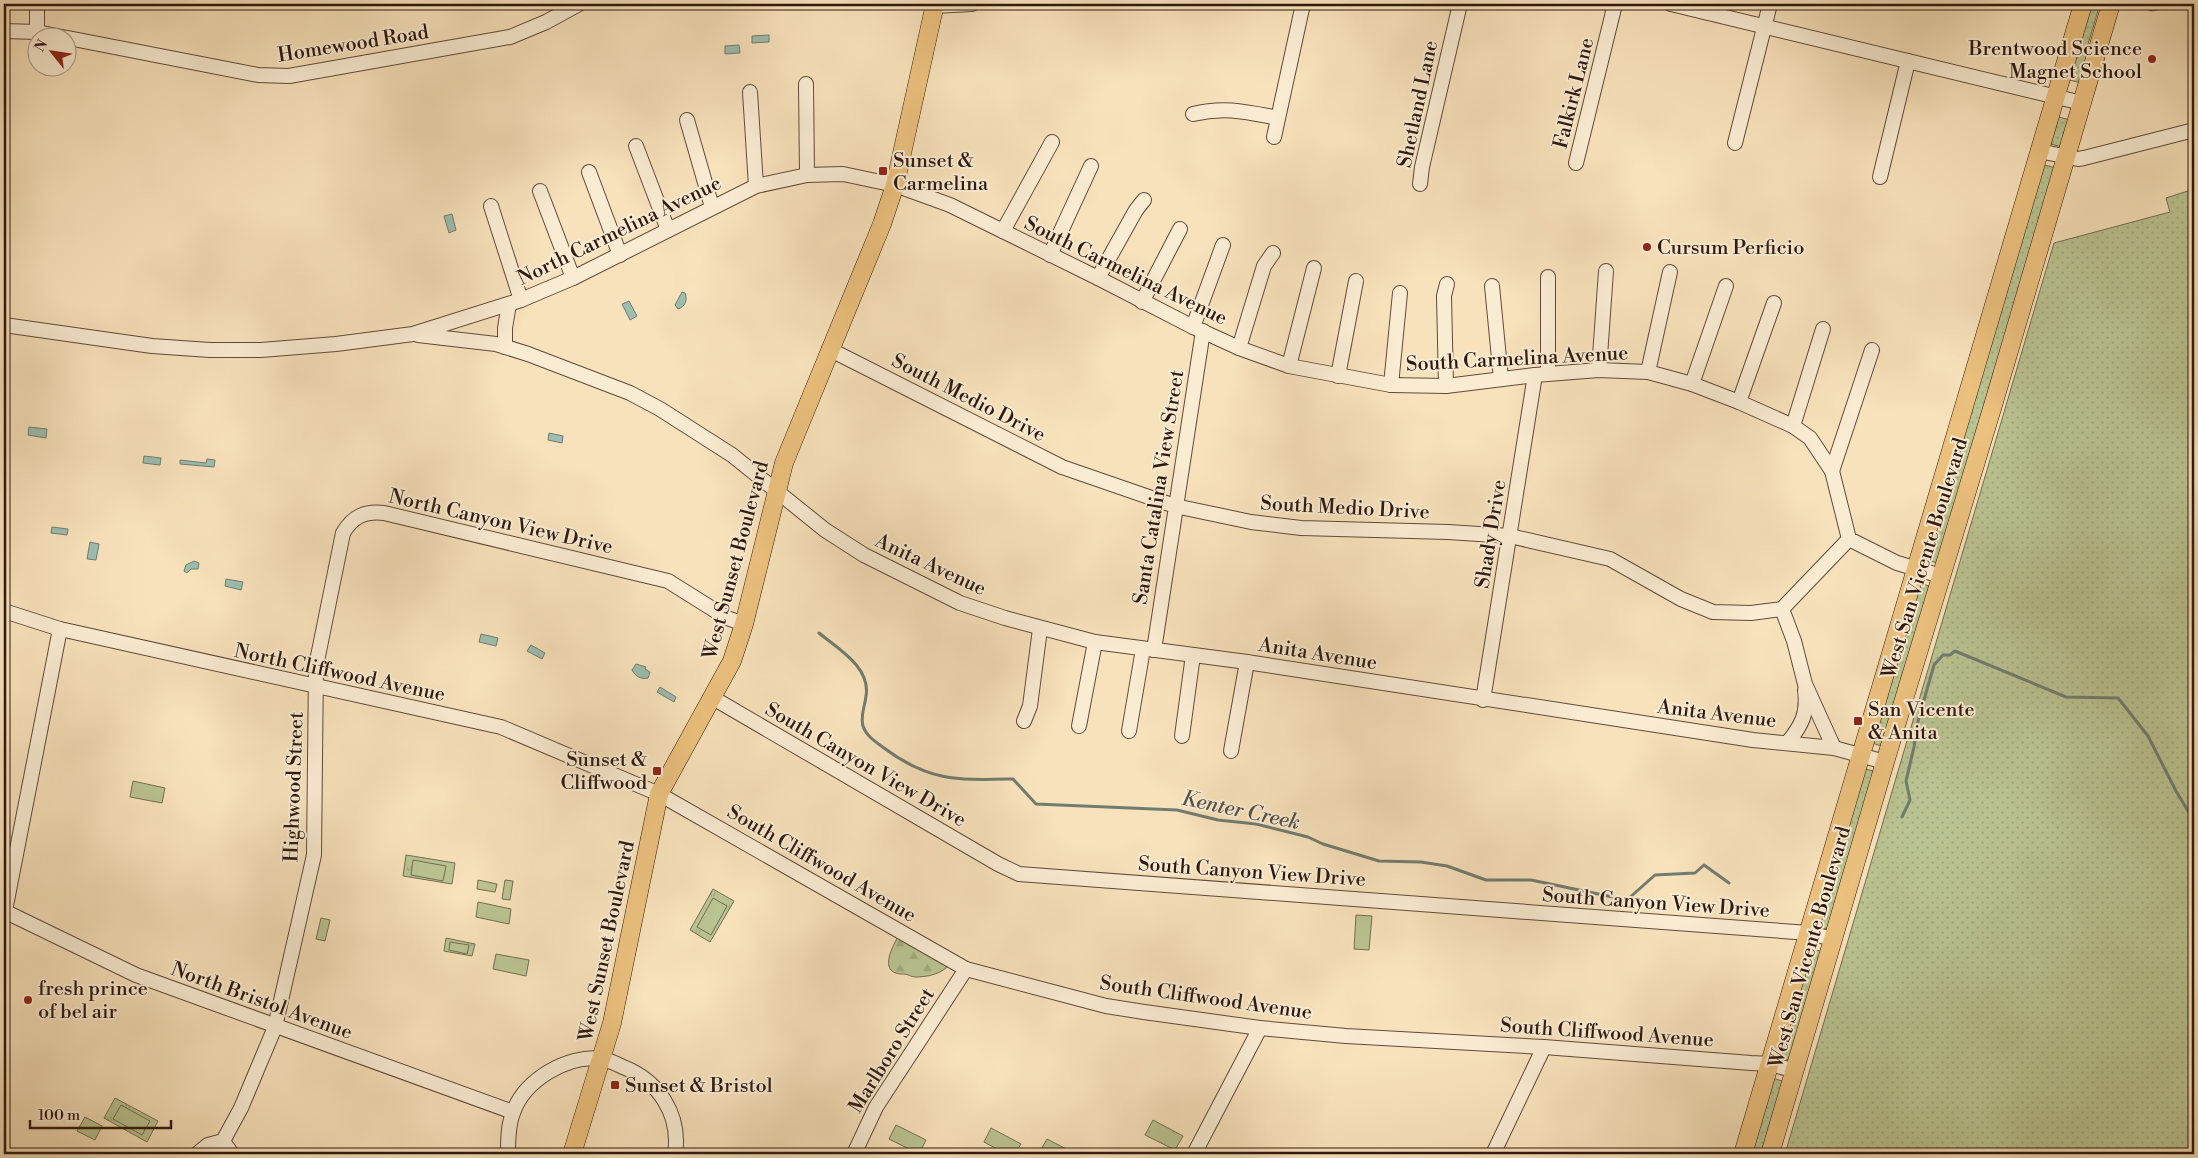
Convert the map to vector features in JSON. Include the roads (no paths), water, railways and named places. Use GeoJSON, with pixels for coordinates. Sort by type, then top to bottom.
{"type":"FeatureCollection","features":[{"type":"Feature","properties":{"kind":"main road","name":"West San Vicente Boulevard"},"geometry":{"type":"LineString","coordinates":[[1743,1154],[1862,755],[1914,568],[2083,4]]}},
{"type":"Feature","properties":{"kind":"main road","name":"West San Vicente Boulevard"},"geometry":{"type":"LineString","coordinates":[[1770,1154],[1832,939],[1994,402],[2111,4]]}},
{"type":"Feature","properties":{"kind":"main road","name":"West Sunset Boulevard"},"geometry":{"type":"LineString","coordinates":[[572,1154],[602,1059],[632,935],[659,794],[732,661],[744,624],[784,462],[882,224],[895,185],[934,5]]}},
{"type":"Feature","properties":{"kind":"street"},"geometry":{"type":"LineString","coordinates":[[37,28],[38,4]]}},
{"type":"Feature","properties":{"kind":"street","name":"Homewood Road"},"geometry":{"type":"LineString","coordinates":[[78,40],[258,74],[289,76],[510,37],[546,22],[579,4]]}},
{"type":"Feature","properties":{"kind":"street"},"geometry":{"type":"LineString","coordinates":[[934,5],[972,4]]}},
{"type":"Feature","properties":{"kind":"street"},"geometry":{"type":"LineString","coordinates":[[1274,137],[1303,4]]}},
{"type":"Feature","properties":{"kind":"street","name":"Shetland Lane"},"geometry":{"type":"LineString","coordinates":[[1420,184],[1422,167],[1460,4]]}},
{"type":"Feature","properties":{"kind":"street","name":"Falkirk Lane"},"geometry":{"type":"LineString","coordinates":[[1576,163],[1615,4]]}},
{"type":"Feature","properties":{"kind":"street"},"geometry":{"type":"LineString","coordinates":[[1671,4],[2082,103]]}},
{"type":"Feature","properties":{"kind":"street"},"geometry":{"type":"LineString","coordinates":[[1735,143],[1770,4]]}},
{"type":"Feature","properties":{"kind":"street","name":"Homewood Road"},"geometry":{"type":"LineString","coordinates":[[4,31],[28,32]]}},
{"type":"Feature","properties":{"kind":"street"},"geometry":{"type":"LineString","coordinates":[[1880,177],[1908,61]]}},
{"type":"Feature","properties":{"kind":"street"},"geometry":{"type":"LineString","coordinates":[[806,84],[807,175]]}},
{"type":"Feature","properties":{"kind":"street"},"geometry":{"type":"LineString","coordinates":[[750,92],[756,186]]}},
{"type":"Feature","properties":{"kind":"street"},"geometry":{"type":"LineString","coordinates":[[1193,114],[1210,110],[1230,109],[1278,118]]}},
{"type":"Feature","properties":{"kind":"street"},"geometry":{"type":"LineString","coordinates":[[687,120],[712,207]]}},
{"type":"Feature","properties":{"kind":"street"},"geometry":{"type":"LineString","coordinates":[[2039,151],[2066,157],[2084,158],[2194,130]]}},
{"type":"Feature","properties":{"kind":"street"},"geometry":{"type":"LineString","coordinates":[[1003,231],[1052,142]]}},
{"type":"Feature","properties":{"kind":"street"},"geometry":{"type":"LineString","coordinates":[[636,146],[668,230]]}},
{"type":"Feature","properties":{"kind":"street"},"geometry":{"type":"LineString","coordinates":[[1050,255],[1091,166]]}},
{"type":"Feature","properties":{"kind":"street"},"geometry":{"type":"LineString","coordinates":[[590,172],[620,255]]}},
{"type":"Feature","properties":{"kind":"street","name":"North Carmelina Avenue"},"geometry":{"type":"LineString","coordinates":[[4,325],[152,346],[210,350],[261,350],[336,344],[413,334],[515,302],[573,278],[756,186],[807,175],[843,174],[895,185]]}},
{"type":"Feature","properties":{"kind":"street","name":"South Carmelina Avenue"},"geometry":{"type":"LineString","coordinates":[[895,185],[950,205],[1198,329],[1239,348],[1289,366],[1391,385],[1446,386],[1501,378],[1599,370],[1648,372],[1692,384],[1793,426],[1810,438],[1832,471],[1849,539]]}},
{"type":"Feature","properties":{"kind":"street"},"geometry":{"type":"LineString","coordinates":[[540,191],[573,278]]}},
{"type":"Feature","properties":{"kind":"street"},"geometry":{"type":"LineString","coordinates":[[1098,278],[1136,210],[1144,200]]}},
{"type":"Feature","properties":{"kind":"street"},"geometry":{"type":"LineString","coordinates":[[491,206],[515,302],[505,328],[505,347]]}},
{"type":"Feature","properties":{"kind":"street"},"geometry":{"type":"LineString","coordinates":[[1142,302],[1180,229]]}},
{"type":"Feature","properties":{"kind":"street","name":"Santa Catalina View Street"},"geometry":{"type":"LineString","coordinates":[[1129,731],[1148,649],[1175,506],[1198,329],[1223,245]]}},
{"type":"Feature","properties":{"kind":"street"},"geometry":{"type":"LineString","coordinates":[[1239,348],[1264,266],[1273,253]]}},
{"type":"Feature","properties":{"kind":"street"},"geometry":{"type":"LineString","coordinates":[[1289,366],[1314,268]]}},
{"type":"Feature","properties":{"kind":"street"},"geometry":{"type":"LineString","coordinates":[[1599,370],[1606,272]]}},
{"type":"Feature","properties":{"kind":"street"},"geometry":{"type":"LineString","coordinates":[[1648,372],[1670,272]]}},
{"type":"Feature","properties":{"kind":"street","name":"Shady Drive"},"geometry":{"type":"LineString","coordinates":[[1483,700],[1510,536],[1541,374],[1548,277]]}},
{"type":"Feature","properties":{"kind":"street"},"geometry":{"type":"LineString","coordinates":[[1338,376],[1356,281]]}},
{"type":"Feature","properties":{"kind":"street"},"geometry":{"type":"LineString","coordinates":[[1446,386],[1444,296],[1447,284]]}},
{"type":"Feature","properties":{"kind":"street"},"geometry":{"type":"LineString","coordinates":[[1492,286],[1501,378]]}},
{"type":"Feature","properties":{"kind":"street"},"geometry":{"type":"LineString","coordinates":[[1692,384],[1726,286]]}},
{"type":"Feature","properties":{"kind":"street"},"geometry":{"type":"LineString","coordinates":[[1391,385],[1400,293]]}},
{"type":"Feature","properties":{"kind":"street"},"geometry":{"type":"LineString","coordinates":[[1739,402],[1774,303]]}},
{"type":"Feature","properties":{"kind":"street"},"geometry":{"type":"LineString","coordinates":[[1793,426],[1823,329]]}},
{"type":"Feature","properties":{"kind":"street","name":"Anita Avenue"},"geometry":{"type":"LineString","coordinates":[[413,334],[505,347],[609,384],[660,409],[732,455],[825,530],[864,555],[960,603],[1040,629],[1095,642],[1247,662],[1483,700],[1753,740],[1834,748],[1885,762]]}},
{"type":"Feature","properties":{"kind":"street","name":"South Medio Drive"},"geometry":{"type":"LineString","coordinates":[[829,349],[1062,467],[1175,506],[1251,522],[1301,528],[1448,532],[1510,536],[1610,559],[1681,599],[1713,612],[1750,613],[1782,609]]}},
{"type":"Feature","properties":{"kind":"street"},"geometry":{"type":"LineString","coordinates":[[1832,471],[1872,350]]}},
{"type":"Feature","properties":{"kind":"street","name":"North Canyon View Drive"},"geometry":{"type":"LineString","coordinates":[[316,688],[316,666],[343,533],[349,523],[358,516],[370,511],[384,512],[668,581],[727,618],[744,624]]}},
{"type":"Feature","properties":{"kind":"street"},"geometry":{"type":"LineString","coordinates":[[1834,748],[1805,684],[1794,641],[1782,609],[1849,539],[1897,563],[1940,576]]}},
{"type":"Feature","properties":{"kind":"street","name":"North Cliffwood Avenue"},"geometry":{"type":"LineString","coordinates":[[4,611],[60,629],[501,728],[659,794]]}},
{"type":"Feature","properties":{"kind":"street"},"geometry":{"type":"LineString","coordinates":[[4,916],[60,629]]}},
{"type":"Feature","properties":{"kind":"street"},"geometry":{"type":"LineString","coordinates":[[1024,721],[1030,706],[1040,629]]}},
{"type":"Feature","properties":{"kind":"street"},"geometry":{"type":"LineString","coordinates":[[1079,726],[1095,642]]}},
{"type":"Feature","properties":{"kind":"street"},"geometry":{"type":"LineString","coordinates":[[1182,736],[1193,655]]}},
{"type":"Feature","properties":{"kind":"street"},"geometry":{"type":"LineString","coordinates":[[1231,751],[1247,662]]}},
{"type":"Feature","properties":{"kind":"street"},"geometry":{"type":"LineString","coordinates":[[1788,742],[1803,720],[1806,699],[1805,684]]}},
{"type":"Feature","properties":{"kind":"street","name":"Highwood Street"},"geometry":{"type":"LineString","coordinates":[[223,1141],[241,1108],[275,1027],[314,855],[316,688]]}},
{"type":"Feature","properties":{"kind":"street","name":"South Canyon View Drive"},"geometry":{"type":"LineString","coordinates":[[713,698],[998,864],[1019,874],[1809,933],[1832,939]]}},
{"type":"Feature","properties":{"kind":"street","name":"South Cliffwood Avenue"},"geometry":{"type":"LineString","coordinates":[[659,794],[966,969],[1106,1006],[1260,1028],[1346,1036],[1544,1047],[1771,1064],[1795,1071]]}},
{"type":"Feature","properties":{"kind":"street","name":"North Bristol Avenue"},"geometry":{"type":"LineString","coordinates":[[4,912],[136,975],[513,1112]]}},
{"type":"Feature","properties":{"kind":"street","name":"Marlboro Street"},"geometry":{"type":"LineString","coordinates":[[854,1154],[876,1107],[966,969]]}},
{"type":"Feature","properties":{"kind":"street"},"geometry":{"type":"LineString","coordinates":[[1194,1154],[1260,1028]]}},
{"type":"Feature","properties":{"kind":"street"},"geometry":{"type":"LineString","coordinates":[[1493,1154],[1544,1047]]}},
{"type":"Feature","properties":{"kind":"street"},"geometry":{"type":"LineString","coordinates":[[508,1154],[508,1140],[513,1112],[532,1085],[546,1072],[559,1065],[580,1059],[602,1059],[634,1071],[652,1084],[666,1100],[675,1127],[675,1154]]}},
{"type":"Feature","properties":{"kind":"street"},"geometry":{"type":"LineString","coordinates":[[197,1154],[208,1145],[223,1141],[232,1154]]}},
{"type":"Feature","properties":{"kind":"waterway","name":"Kenter Creek"},"geometry":{"type":"LineString","coordinates":[[819,633],[844,652],[863,676],[866,696],[862,722],[866,733],[875,741],[900,759],[930,773],[960,779],[1013,779],[1036,804],[1177,810],[1218,820],[1256,824],[1308,837],[1323,844],[1379,861],[1421,862],[1447,866],[1486,880],[1531,880],[1627,900],[1655,875],[1695,873],[1704,865],[1729,883]]}},
{"type":"Feature","properties":{"kind":"waterway","name":"Kenter Creek"},"geometry":{"type":"LineString","coordinates":[[1902,817],[1910,800],[1906,781],[1918,721],[1934,665],[1943,655],[1950,655],[1955,651],[2066,697],[2118,698],[2148,736],[2176,791],[2194,821]]}},
{"type":"Feature","properties":{"kind":"place","name":"Brentwood Science Magnet School"},"geometry":{"type":"Point","coordinates":[2152,59]}},
{"type":"Feature","properties":{"kind":"place","name":"Sunset & Carmelina"},"geometry":{"type":"Point","coordinates":[883,171]}},
{"type":"Feature","properties":{"kind":"place","name":"Cursum Perficio"},"geometry":{"type":"Point","coordinates":[1647,247]}},
{"type":"Feature","properties":{"kind":"place","name":"San Vicente & Anita"},"geometry":{"type":"Point","coordinates":[1858,721]}},
{"type":"Feature","properties":{"kind":"place","name":"Sunset & Cliffwood"},"geometry":{"type":"Point","coordinates":[657,771]}},
{"type":"Feature","properties":{"kind":"place","name":"fresh prince of bel air"},"geometry":{"type":"Point","coordinates":[28,1000]}},
{"type":"Feature","properties":{"kind":"place","name":"Sunset & Bristol"},"geometry":{"type":"Point","coordinates":[615,1085]}}]}
